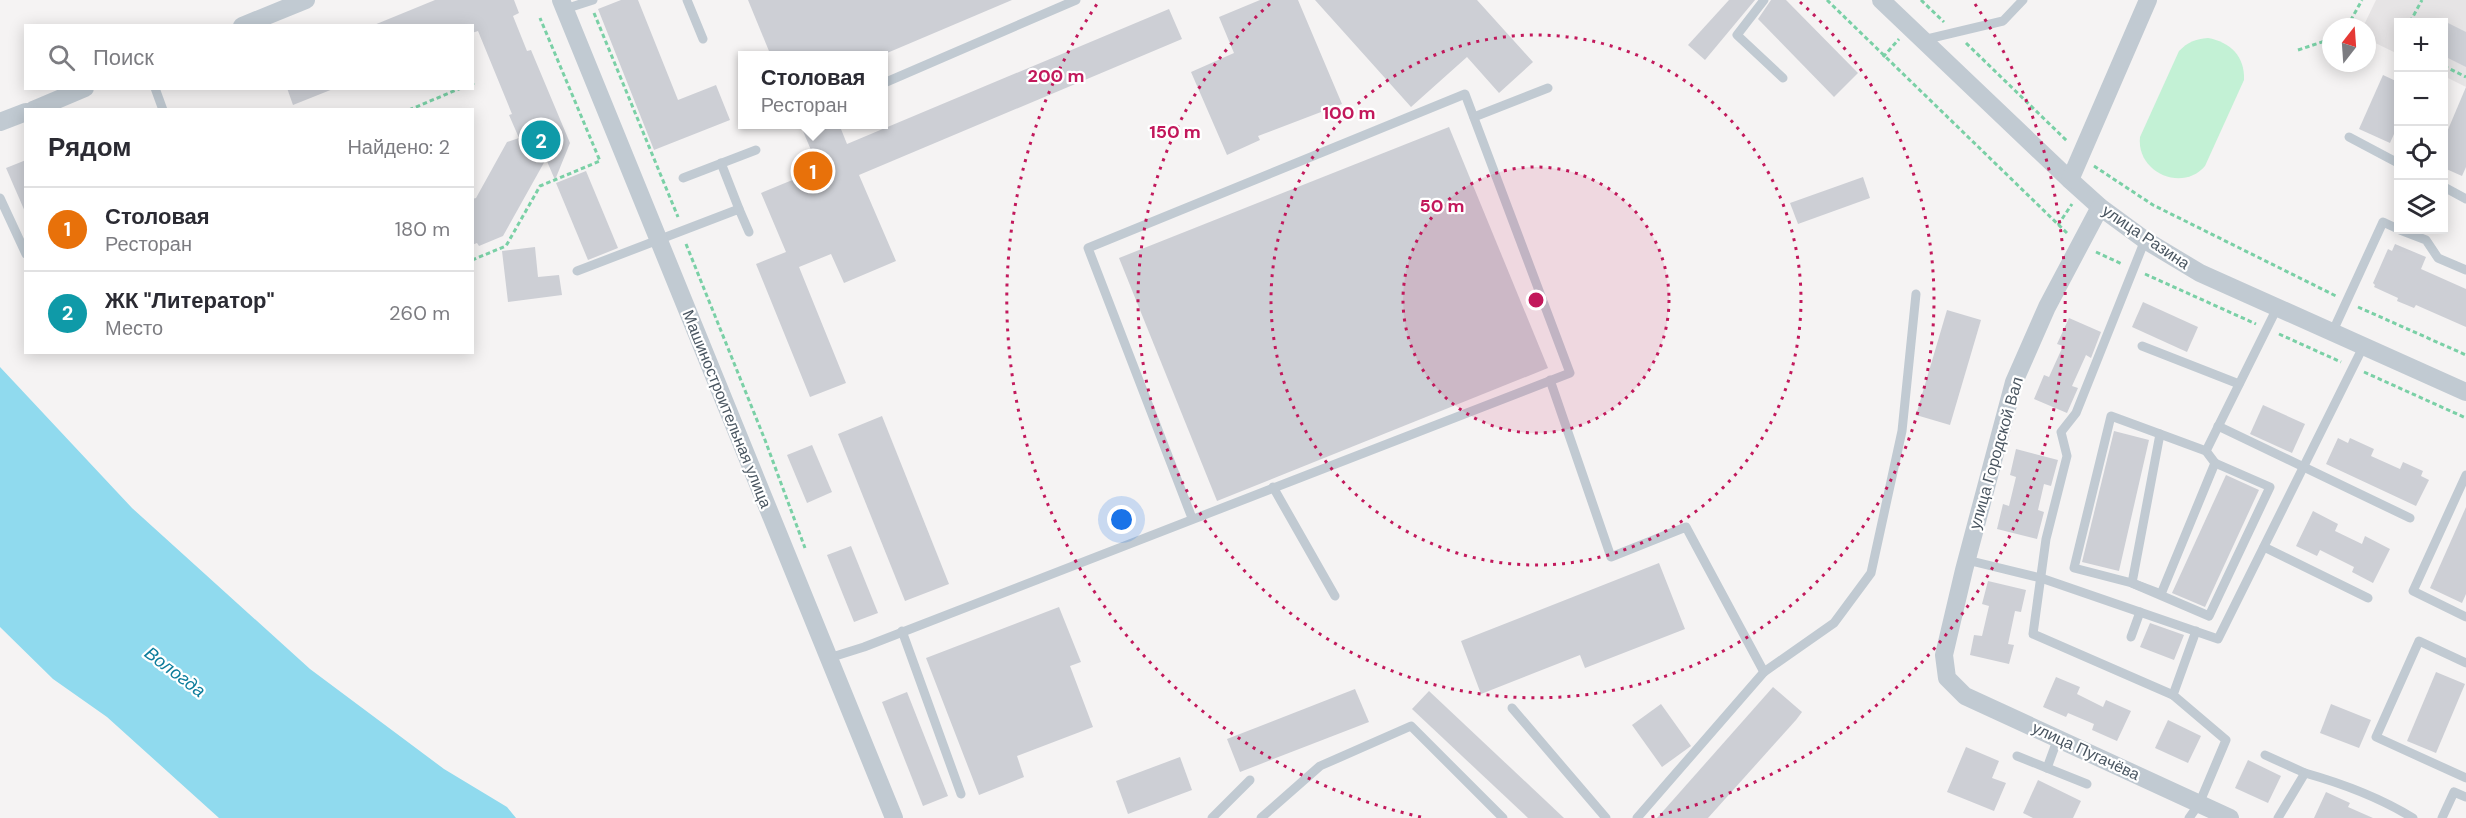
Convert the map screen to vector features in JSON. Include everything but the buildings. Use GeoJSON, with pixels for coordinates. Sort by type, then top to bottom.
{"type":"FeatureCollection","features":[{"type":"Feature","properties":{"kind":"street"},"geometry":{"type":"LineString","coordinates":[[247,24],[306,0]]}},
{"type":"Feature","properties":{"kind":"street","name":"улица Разина"},"geometry":{"type":"LineString","coordinates":[[1881,0],[2070,180],[2100,207],[2145,240],[2200,273],[2466,393]]}},
{"type":"Feature","properties":{"kind":"street"},"geometry":{"type":"LineString","coordinates":[[2070,180],[2148,0]]}},
{"type":"Feature","properties":{"kind":"street","name":"Машиностроительная улица"},"geometry":{"type":"LineString","coordinates":[[563,4],[894,818]]}},
{"type":"Feature","properties":{"kind":"street"},"geometry":{"type":"LineString","coordinates":[[43,108],[59,105],[82,90]]}},
{"type":"Feature","properties":{"kind":"street"},"geometry":{"type":"LineString","coordinates":[[0,123],[24,113]]}},
{"type":"Feature","properties":{"kind":"street","name":"улица Городской Вал"},"geometry":{"type":"LineString","coordinates":[[1947,678],[1944,655],[2014,382],[2047,307],[2100,207]]}},
{"type":"Feature","properties":{"kind":"street","name":"улица Пугачёва"},"geometry":{"type":"LineString","coordinates":[[1947,678],[1965,696],[2058,738],[2194,811],[2230,818]]}},
{"type":"Feature","properties":{"kind":"lane"},"geometry":{"type":"LineString","coordinates":[[563,4],[593,0]]}},
{"type":"Feature","properties":{"kind":"lane"},"geometry":{"type":"LineString","coordinates":[[687,0],[703,39]]}},
{"type":"Feature","properties":{"kind":"lane"},"geometry":{"type":"LineString","coordinates":[[888,80],[1076,0]]}},
{"type":"Feature","properties":{"kind":"lane"},"geometry":{"type":"LineString","coordinates":[[1764,0],[1737,35],[1783,78]]}},
{"type":"Feature","properties":{"kind":"lane"},"geometry":{"type":"LineString","coordinates":[[1923,40],[2004,21],[2023,0]]}},
{"type":"Feature","properties":{"kind":"lane"},"geometry":{"type":"LineString","coordinates":[[1474,117],[1548,88]]}},
{"type":"Feature","properties":{"kind":"lane"},"geometry":{"type":"LineString","coordinates":[[156,90],[162,108]]}},
{"type":"Feature","properties":{"kind":"lane"},"geometry":{"type":"LineString","coordinates":[[829,658],[1570,373],[1464,94],[1088,248],[1192,518]]}},
{"type":"Feature","properties":{"kind":"lane"},"geometry":{"type":"LineString","coordinates":[[2349,137],[2394,161]]}},
{"type":"Feature","properties":{"kind":"lane"},"geometry":{"type":"LineString","coordinates":[[683,178],[756,150]]}},
{"type":"Feature","properties":{"kind":"lane"},"geometry":{"type":"LineString","coordinates":[[722,163],[748,232]]}},
{"type":"Feature","properties":{"kind":"lane"},"geometry":{"type":"LineString","coordinates":[[2448,189],[2466,199]]}},
{"type":"Feature","properties":{"kind":"lane"},"geometry":{"type":"LineString","coordinates":[[0,198],[24,250]]}},
{"type":"Feature","properties":{"kind":"lane"},"geometry":{"type":"LineString","coordinates":[[577,271],[739,209]]}},
{"type":"Feature","properties":{"kind":"lane"},"geometry":{"type":"LineString","coordinates":[[2331,333],[2382,222],[2394,227]]}},
{"type":"Feature","properties":{"kind":"lane"},"geometry":{"type":"LineString","coordinates":[[2411,234],[2426,240],[2438,258],[2466,270]]}},
{"type":"Feature","properties":{"kind":"lane"},"geometry":{"type":"LineString","coordinates":[[2145,240],[2076,413],[2061,432],[2067,456],[2046,539],[2033,634],[2173,695],[2226,740],[2194,811]]}},
{"type":"Feature","properties":{"kind":"lane"},"geometry":{"type":"LineString","coordinates":[[1637,818],[1764,672],[1834,624],[1871,573],[1902,431],[1916,294]]}},
{"type":"Feature","properties":{"kind":"lane"},"geometry":{"type":"LineString","coordinates":[[2206,451],[2277,308]]}},
{"type":"Feature","properties":{"kind":"lane"},"geometry":{"type":"LineString","coordinates":[[2142,346],[2239,384]]}},
{"type":"Feature","properties":{"kind":"lane"},"geometry":{"type":"LineString","coordinates":[[1967,560],[2041,578],[2218,639],[2363,347]]}},
{"type":"Feature","properties":{"kind":"lane"},"geometry":{"type":"LineString","coordinates":[[1550,380],[1611,557],[1686,527],[1764,672]]}},
{"type":"Feature","properties":{"kind":"lane"},"geometry":{"type":"LineString","coordinates":[[2111,416],[2160,434],[2206,451],[2215,463],[2270,487],[2209,616],[2132,583],[2074,568],[2111,416]]}},
{"type":"Feature","properties":{"kind":"lane"},"geometry":{"type":"LineString","coordinates":[[2218,426],[2410,518]]}},
{"type":"Feature","properties":{"kind":"lane"},"geometry":{"type":"LineString","coordinates":[[2132,583],[2160,434]]}},
{"type":"Feature","properties":{"kind":"lane"},"geometry":{"type":"LineString","coordinates":[[2161,594],[2215,463]]}},
{"type":"Feature","properties":{"kind":"lane"},"geometry":{"type":"LineString","coordinates":[[2466,475],[2413,591],[2466,616]]}},
{"type":"Feature","properties":{"kind":"lane"},"geometry":{"type":"LineString","coordinates":[[1273,487],[1335,596]]}},
{"type":"Feature","properties":{"kind":"lane"},"geometry":{"type":"LineString","coordinates":[[2264,547],[2368,598]]}},
{"type":"Feature","properties":{"kind":"lane"},"geometry":{"type":"LineString","coordinates":[[2131,637],[2140,612]]}},
{"type":"Feature","properties":{"kind":"lane"},"geometry":{"type":"LineString","coordinates":[[902,631],[961,794]]}},
{"type":"Feature","properties":{"kind":"lane"},"geometry":{"type":"LineString","coordinates":[[2173,695],[2196,631]]}},
{"type":"Feature","properties":{"kind":"lane"},"geometry":{"type":"LineString","coordinates":[[2466,663],[2419,641],[2376,737],[2466,778]]}},
{"type":"Feature","properties":{"kind":"lane"},"geometry":{"type":"LineString","coordinates":[[1512,708],[1606,818]]}},
{"type":"Feature","properties":{"kind":"lane"},"geometry":{"type":"LineString","coordinates":[[1261,818],[1320,765],[1411,726],[1503,818]]}},
{"type":"Feature","properties":{"kind":"lane"},"geometry":{"type":"LineString","coordinates":[[2047,768],[2058,738]]}},
{"type":"Feature","properties":{"kind":"lane"},"geometry":{"type":"LineString","coordinates":[[2265,755],[2306,773],[2348,785],[2413,818]]}},
{"type":"Feature","properties":{"kind":"lane"},"geometry":{"type":"LineString","coordinates":[[2017,756],[2087,784]]}},
{"type":"Feature","properties":{"kind":"lane"},"geometry":{"type":"LineString","coordinates":[[2278,818],[2306,773]]}},
{"type":"Feature","properties":{"kind":"lane"},"geometry":{"type":"LineString","coordinates":[[1212,818],[1250,780]]}},
{"type":"Feature","properties":{"kind":"lane"},"geometry":{"type":"LineString","coordinates":[[2442,818],[2454,792],[2466,797]]}},
{"type":"Feature","properties":{"kind":"path"},"geometry":{"type":"LineString","coordinates":[[1921,0],[2081,154],[2153,206],[2346,301],[2466,356]]}},
{"type":"Feature","properties":{"kind":"path"},"geometry":{"type":"LineString","coordinates":[[2352,18],[2362,0]]}},
{"type":"Feature","properties":{"kind":"path"},"geometry":{"type":"LineString","coordinates":[[2412,18],[2422,0]]}},
{"type":"Feature","properties":{"kind":"path"},"geometry":{"type":"LineString","coordinates":[[474,259],[506,246],[540,186],[600,161],[540,18]]}},
{"type":"Feature","properties":{"kind":"path"},"geometry":{"type":"LineString","coordinates":[[2298,50],[2322,42]]}},
{"type":"Feature","properties":{"kind":"path"},"geometry":{"type":"LineString","coordinates":[[2448,68],[2466,77]]}},
{"type":"Feature","properties":{"kind":"path"},"geometry":{"type":"LineString","coordinates":[[414,108],[456,90]]}},
{"type":"Feature","properties":{"kind":"shaded area"},"geometry":{"type":"Polygon","coordinates":[[[2376,0],[2466,0],[2466,87],[2448,78],[2448,18],[2394,18],[2394,52],[2376,43],[2376,18],[2367,18],[2376,0]]]}},
{"type":"Feature","properties":{"kind":"green space"},"geometry":{"type":"Polygon","coordinates":[[[2208,38],[2223,43],[2235,51],[2242,64],[2244,80],[2205,166],[2185,178],[2162,175],[2145,160],[2140,137],[2179,51],[2192,42],[2208,38]]]}},
{"type":"Feature","properties":{"kind":"water","name":"Вологда"},"geometry":{"type":"Polygon","coordinates":[[[0,367],[132,508],[310,669],[444,769],[507,807],[516,818],[219,818],[107,717],[53,679],[0,627],[0,367]]]}},
{"type":"Feature","properties":{"kind":"place","name":"ЖК \"Литератор\""},"geometry":{"type":"Point","coordinates":[541,140]}},
{"type":"Feature","properties":{"kind":"place","name":"Столовая"},"geometry":{"type":"Point","coordinates":[813,171]}}]}
